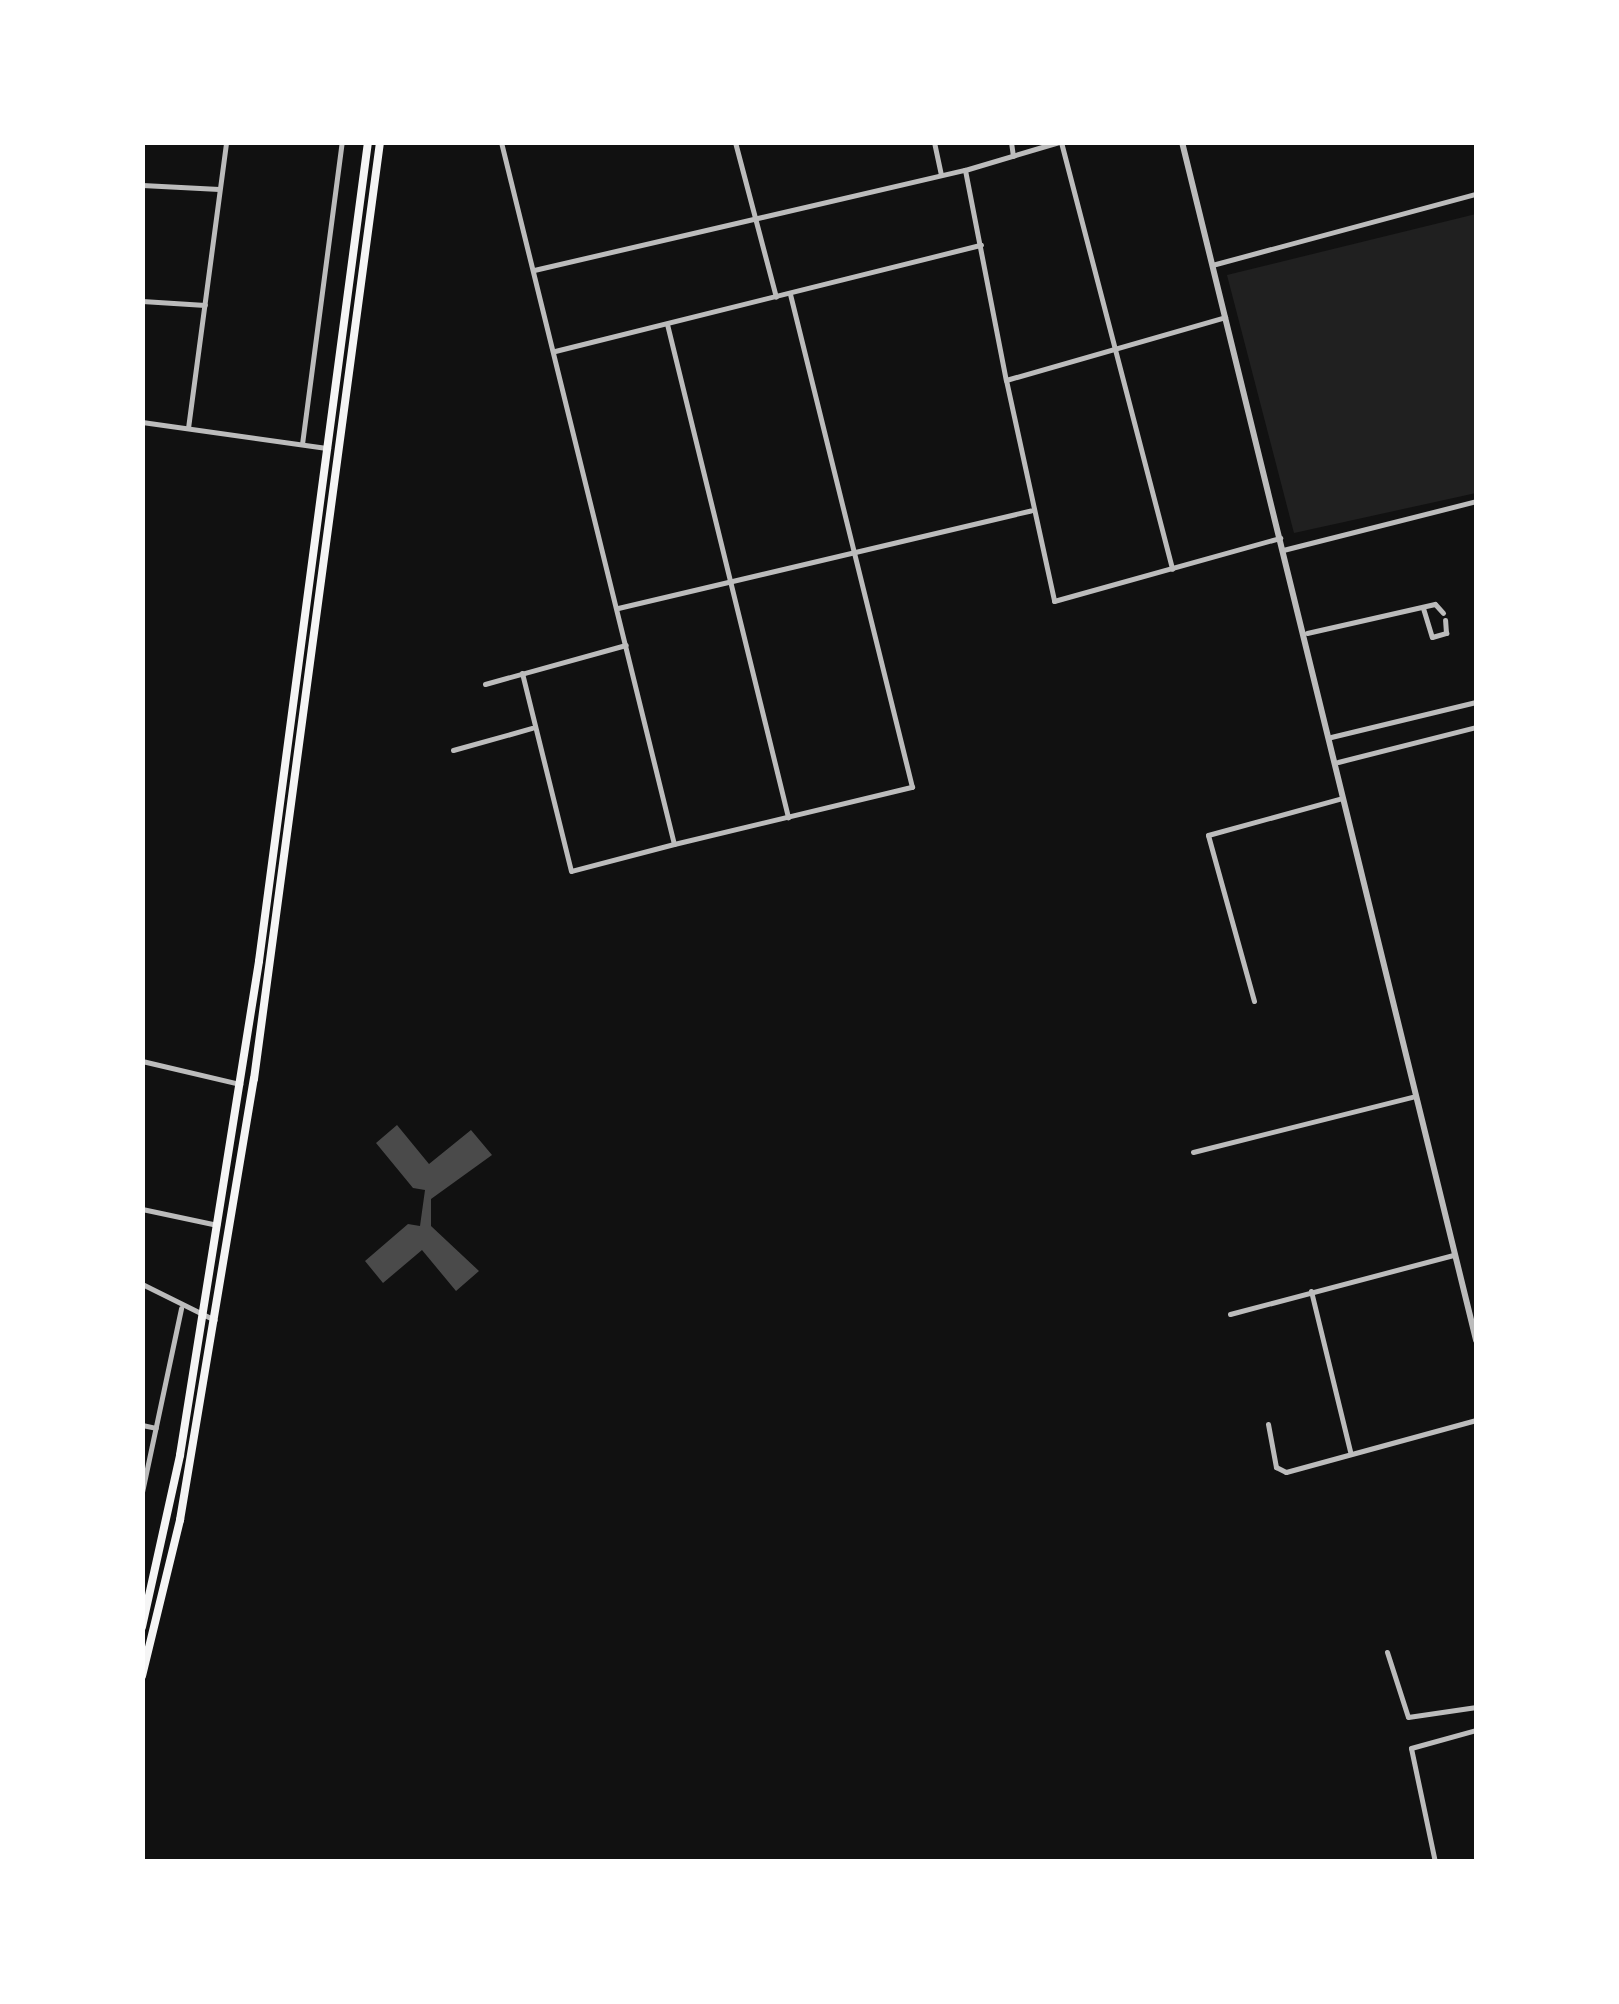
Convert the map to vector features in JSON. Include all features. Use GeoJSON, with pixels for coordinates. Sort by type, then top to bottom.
{"type":"FeatureCollection","features":[{"type":"Feature","properties":{"kind":"main road"},"geometry":{"type":"LineString","coordinates":[[142,1626],[203,1316],[240,1084],[368,142]]}},
{"type":"Feature","properties":{"kind":"main road"},"geometry":{"type":"LineString","coordinates":[[142,1676],[215,1320],[380,142]]}},
{"type":"Feature","properties":{"kind":"main road"},"geometry":{"type":"LineString","coordinates":[[347,302],[358,302]]}},
{"type":"Feature","properties":{"kind":"street"},"geometry":{"type":"LineString","coordinates":[[188,428],[226,142]]}},
{"type":"Feature","properties":{"kind":"street"},"geometry":{"type":"LineString","coordinates":[[302,444],[342,142]]}},
{"type":"Feature","properties":{"kind":"street"},"geometry":{"type":"LineString","coordinates":[[501,142],[556,350],[674,844]]}},
{"type":"Feature","properties":{"kind":"street"},"geometry":{"type":"LineString","coordinates":[[649,142],[688,142]]}},
{"type":"Feature","properties":{"kind":"street"},"geometry":{"type":"LineString","coordinates":[[735,142],[776,297]]}},
{"type":"Feature","properties":{"kind":"street"},"geometry":{"type":"LineString","coordinates":[[934,142],[942,174]]}},
{"type":"Feature","properties":{"kind":"street"},"geometry":{"type":"LineString","coordinates":[[1012,142],[1013,156]]}},
{"type":"Feature","properties":{"kind":"street"},"geometry":{"type":"LineString","coordinates":[[534,270],[965,170],[1060,142],[1172,569]]}},
{"type":"Feature","properties":{"kind":"street"},"geometry":{"type":"LineString","coordinates":[[1182,142],[1338,762],[1412,1097],[1476,1340]]}},
{"type":"Feature","properties":{"kind":"street"},"geometry":{"type":"LineString","coordinates":[[965,170],[1031,510],[1054,601],[1280,538]]}},
{"type":"Feature","properties":{"kind":"street"},"geometry":{"type":"LineString","coordinates":[[142,185],[220,189]]}},
{"type":"Feature","properties":{"kind":"street"},"geometry":{"type":"LineString","coordinates":[[1212,265],[1476,194]]}},
{"type":"Feature","properties":{"kind":"street"},"geometry":{"type":"LineString","coordinates":[[556,350],[981,244]]}},
{"type":"Feature","properties":{"kind":"street"},"geometry":{"type":"LineString","coordinates":[[522,673],[532,728],[570,871],[912,787],[858,554],[790,294]]}},
{"type":"Feature","properties":{"kind":"street"},"geometry":{"type":"LineString","coordinates":[[142,301],[205,305]]}},
{"type":"Feature","properties":{"kind":"street"},"geometry":{"type":"LineString","coordinates":[[1006,380],[1225,317]]}},
{"type":"Feature","properties":{"kind":"street"},"geometry":{"type":"LineString","coordinates":[[666,324],[734,582],[788,816]]}},
{"type":"Feature","properties":{"kind":"street"},"geometry":{"type":"LineString","coordinates":[[142,422],[328,448]]}},
{"type":"Feature","properties":{"kind":"street"},"geometry":{"type":"LineString","coordinates":[[1283,550],[1476,502]]}},
{"type":"Feature","properties":{"kind":"street"},"geometry":{"type":"LineString","coordinates":[[618,608],[1031,510]]}},
{"type":"Feature","properties":{"kind":"street"},"geometry":{"type":"LineString","coordinates":[[1307,634],[1437,604],[1444,616],[1446,633],[1430,636],[1423,608]]}},
{"type":"Feature","properties":{"kind":"street"},"geometry":{"type":"LineString","coordinates":[[484,684],[626,645]]}},
{"type":"Feature","properties":{"kind":"street"},"geometry":{"type":"LineString","coordinates":[[1331,738],[1476,702]]}},
{"type":"Feature","properties":{"kind":"street"},"geometry":{"type":"LineString","coordinates":[[1338,762],[1476,727]]}},
{"type":"Feature","properties":{"kind":"street"},"geometry":{"type":"LineString","coordinates":[[453,750],[532,728]]}},
{"type":"Feature","properties":{"kind":"street"},"geometry":{"type":"LineString","coordinates":[[1254,1001],[1208,836],[1345,798]]}},
{"type":"Feature","properties":{"kind":"street"},"geometry":{"type":"LineString","coordinates":[[142,1061],[240,1084]]}},
{"type":"Feature","properties":{"kind":"street"},"geometry":{"type":"LineString","coordinates":[[1193,1152],[1412,1097]]}},
{"type":"Feature","properties":{"kind":"street"},"geometry":{"type":"LineString","coordinates":[[142,1208],[218,1225]]}},
{"type":"Feature","properties":{"kind":"street"},"geometry":{"type":"LineString","coordinates":[[1230,1314],[1454,1255]]}},
{"type":"Feature","properties":{"kind":"street"},"geometry":{"type":"LineString","coordinates":[[142,1284],[181,1308],[215,1320]]}},
{"type":"Feature","properties":{"kind":"street"},"geometry":{"type":"LineString","coordinates":[[1311,1292],[1350,1450]]}},
{"type":"Feature","properties":{"kind":"street"},"geometry":{"type":"LineString","coordinates":[[142,1492],[181,1308]]}},
{"type":"Feature","properties":{"kind":"street"},"geometry":{"type":"LineString","coordinates":[[1268,1424],[1280,1472],[1350,1450],[1476,1420]]}},
{"type":"Feature","properties":{"kind":"street"},"geometry":{"type":"LineString","coordinates":[[142,1425],[156,1428]]}},
{"type":"Feature","properties":{"kind":"street"},"geometry":{"type":"LineString","coordinates":[[1387,1652],[1408,1717],[1476,1707]]}},
{"type":"Feature","properties":{"kind":"street"},"geometry":{"type":"LineString","coordinates":[[1435,1862],[1412,1748],[1476,1730]]}},
{"type":"Feature","properties":{"kind":"shaded area"},"geometry":{"type":"Polygon","coordinates":[[[1476,214],[1476,493],[1294,533],[1227,275],[1476,214]]]}},
{"type":"Feature","properties":{"kind":"building"},"geometry":{"type":"Polygon","coordinates":[[[397,1125],[429,1164],[471,1130],[492,1155],[431,1199],[431,1226],[479,1271],[456,1291],[422,1250],[383,1283],[365,1261],[408,1224],[420,1226],[425,1190],[413,1188],[376,1143],[397,1125]]]}}]}
